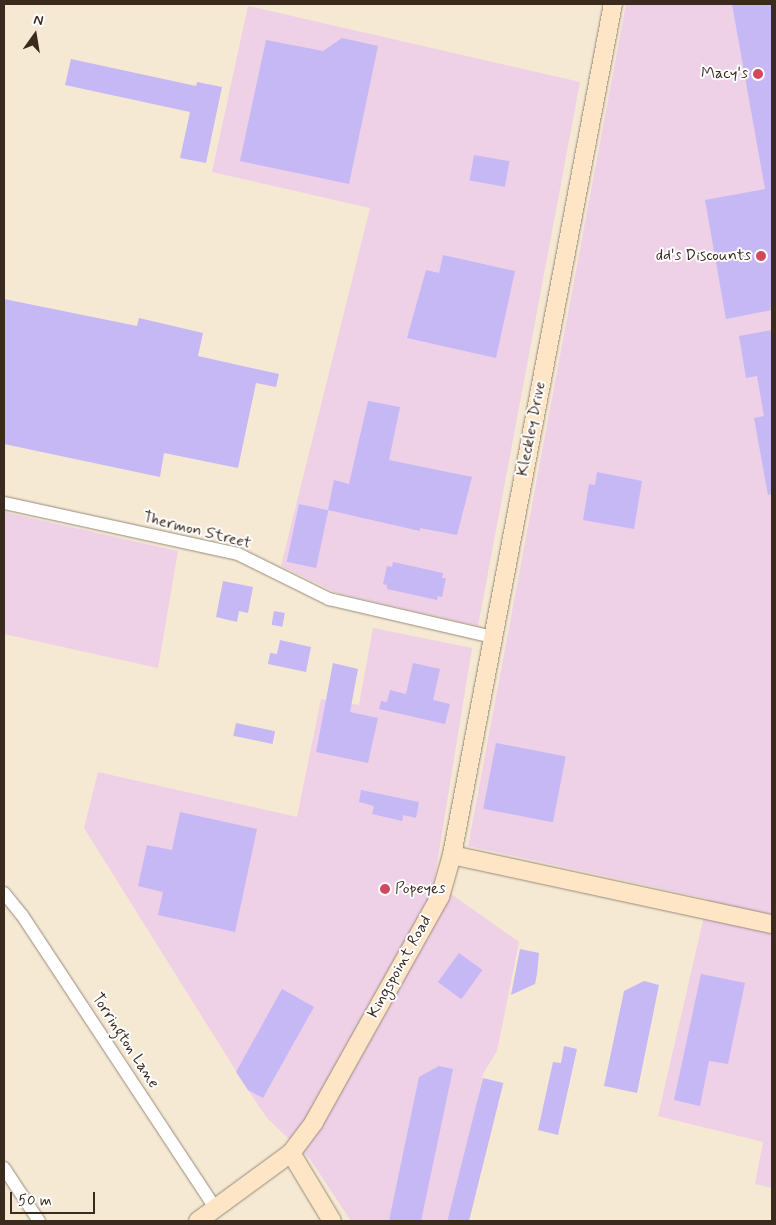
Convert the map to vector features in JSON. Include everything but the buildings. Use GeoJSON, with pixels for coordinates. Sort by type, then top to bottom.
{"type":"FeatureCollection","features":[{"type":"Feature","properties":{"kind":"street","name":"Kleckley Drive"},"geometry":{"type":"LineString","coordinates":[[452,855],[613,4]]}},
{"type":"Feature","properties":{"kind":"street","name":"Thermon Street"},"geometry":{"type":"LineString","coordinates":[[4,503],[238,554],[329,599],[492,637]]}},
{"type":"Feature","properties":{"kind":"street"},"geometry":{"type":"LineString","coordinates":[[452,855],[772,924]]}},
{"type":"Feature","properties":{"kind":"street","name":"Kingspoint Road"},"geometry":{"type":"LineString","coordinates":[[198,1221],[290,1153],[314,1122],[440,897],[452,855]]}},
{"type":"Feature","properties":{"kind":"street","name":"Torrington Lane"},"geometry":{"type":"LineString","coordinates":[[4,893],[22,915],[216,1209]]}},
{"type":"Feature","properties":{"kind":"street"},"geometry":{"type":"LineString","coordinates":[[290,1153],[332,1221]]}},
{"type":"Feature","properties":{"kind":"street"},"geometry":{"type":"LineString","coordinates":[[4,1168],[39,1221]]}},
{"type":"Feature","properties":{"kind":"shaded area"},"geometry":{"type":"Polygon","coordinates":[[[626,4],[772,4],[772,1188],[755,1184],[763,1142],[658,1116],[708,899],[468,846],[626,4]]]}},
{"type":"Feature","properties":{"kind":"shaded area"},"geometry":{"type":"Polygon","coordinates":[[[248,6],[580,82],[478,626],[337,593],[281,566],[370,208],[212,172],[248,6]]]}},
{"type":"Feature","properties":{"kind":"shaded area"},"geometry":{"type":"Polygon","coordinates":[[[4,512],[178,551],[158,668],[4,634],[4,512]]]}},
{"type":"Feature","properties":{"kind":"shaded area"},"geometry":{"type":"Polygon","coordinates":[[[373,628],[472,648],[434,882],[519,942],[497,1051],[483,1074],[452,1221],[351,1221],[310,1159],[267,1118],[84,828],[98,772],[297,817],[321,699],[359,705],[373,628]]]}},
{"type":"Feature","properties":{"kind":"place","name":"Macy's"},"geometry":{"type":"Point","coordinates":[758,74]}},
{"type":"Feature","properties":{"kind":"place","name":"dd's Discounts"},"geometry":{"type":"Point","coordinates":[761,256]}},
{"type":"Feature","properties":{"kind":"place","name":"Popeyes"},"geometry":{"type":"Point","coordinates":[385,889]}}]}
